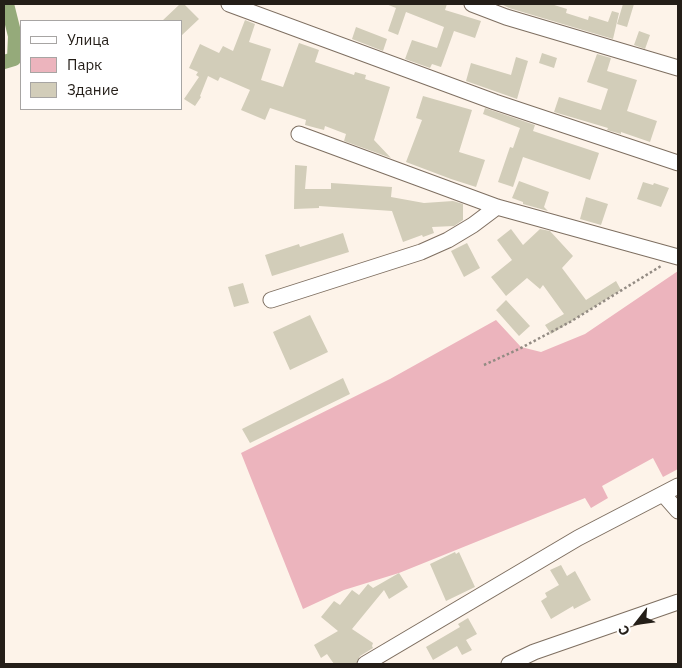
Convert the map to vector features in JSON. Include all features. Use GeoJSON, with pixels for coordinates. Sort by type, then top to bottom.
{"type":"FeatureCollection","features":[{"type":"Feature","properties":{"kind":"street"},"geometry":{"type":"LineString","coordinates":[[229,4],[495,102],[678,163]]}},
{"type":"Feature","properties":{"kind":"street"},"geometry":{"type":"LineString","coordinates":[[472,4],[506,17],[678,68]]}},
{"type":"Feature","properties":{"kind":"street"},"geometry":{"type":"LineString","coordinates":[[299,134],[496,207],[678,257]]}},
{"type":"Feature","properties":{"kind":"street"},"geometry":{"type":"LineString","coordinates":[[271,300],[421,252],[448,240],[473,225],[496,207]]}},
{"type":"Feature","properties":{"kind":"street"},"geometry":{"type":"LineString","coordinates":[[365,664],[578,538],[678,486]]}},
{"type":"Feature","properties":{"kind":"street"},"geometry":{"type":"LineString","coordinates":[[663,494],[678,511]]}},
{"type":"Feature","properties":{"kind":"street"},"geometry":{"type":"LineString","coordinates":[[509,664],[534,652],[678,602]]}},
{"type":"Feature","properties":{"kind":"path"},"geometry":{"type":"LineString","coordinates":[[484,365],[520,349],[570,322],[678,257]]}},
{"type":"Feature","properties":{"kind":"green space"},"geometry":{"type":"Polygon","coordinates":[[[678,271],[678,469],[663,477],[653,458],[602,486],[608,498],[591,508],[585,498],[399,573],[344,590],[303,609],[241,453],[390,379],[496,320],[521,347],[541,352],[585,334],[678,271]]]}},
{"type":"Feature","properties":{"kind":"building"},"geometry":{"type":"Polygon","coordinates":[[[180,4],[184,4],[199,19],[182,35],[182,20],[163,20],[180,4]]]}},
{"type":"Feature","properties":{"kind":"building"},"geometry":{"type":"Polygon","coordinates":[[[386,4],[447,4],[445,10],[481,21],[475,38],[454,31],[441,67],[432,64],[430,68],[405,59],[412,40],[437,48],[444,27],[406,12],[398,35],[388,31],[396,8],[386,4]]]}},
{"type":"Feature","properties":{"kind":"building"},"geometry":{"type":"Polygon","coordinates":[[[501,4],[551,4],[567,9],[566,13],[588,20],[589,16],[608,22],[612,11],[619,13],[613,39],[501,4]]]}},
{"type":"Feature","properties":{"kind":"building"},"geometry":{"type":"Polygon","coordinates":[[[623,4],[634,4],[627,27],[617,24],[623,4]]]}},
{"type":"Feature","properties":{"kind":"building"},"geometry":{"type":"Polygon","coordinates":[[[245,20],[255,24],[249,42],[271,49],[261,80],[283,87],[299,43],[319,50],[315,62],[354,75],[355,72],[366,75],[365,79],[390,87],[374,140],[391,158],[344,141],[346,134],[325,126],[324,130],[305,125],[306,120],[270,108],[265,120],[241,110],[250,90],[220,77],[218,81],[208,76],[201,97],[195,106],[184,99],[199,77],[196,75],[198,72],[189,68],[200,44],[219,53],[223,46],[233,51],[245,20]]]}},
{"type":"Feature","properties":{"kind":"building"},"geometry":{"type":"Polygon","coordinates":[[[356,27],[387,39],[383,51],[352,39],[356,27]]]}},
{"type":"Feature","properties":{"kind":"building"},"geometry":{"type":"Polygon","coordinates":[[[639,31],[650,35],[645,49],[634,45],[639,31]]]}},
{"type":"Feature","properties":{"kind":"building"},"geometry":{"type":"Polygon","coordinates":[[[542,53],[557,58],[554,68],[539,63],[542,53]]]}},
{"type":"Feature","properties":{"kind":"building"},"geometry":{"type":"Polygon","coordinates":[[[597,54],[611,58],[607,71],[637,80],[627,111],[657,121],[650,142],[554,112],[559,97],[601,110],[608,89],[587,82],[597,54]]]}},
{"type":"Feature","properties":{"kind":"building"},"geometry":{"type":"Polygon","coordinates":[[[516,57],[528,61],[517,99],[466,81],[471,63],[511,75],[516,57]]]}},
{"type":"Feature","properties":{"kind":"building"},"geometry":{"type":"Polygon","coordinates":[[[423,96],[472,110],[459,152],[485,160],[476,187],[406,162],[422,120],[416,118],[423,96]]]}},
{"type":"Feature","properties":{"kind":"building"},"geometry":{"type":"Polygon","coordinates":[[[485,108],[535,125],[533,131],[599,153],[590,180],[523,157],[513,187],[498,182],[510,147],[513,148],[520,128],[483,114],[485,108]]]}},
{"type":"Feature","properties":{"kind":"building"},"geometry":{"type":"Polygon","coordinates":[[[295,165],[307,166],[305,189],[331,189],[331,183],[392,187],[391,197],[424,203],[453,201],[463,204],[463,220],[454,226],[432,227],[434,233],[403,242],[392,211],[319,206],[319,208],[294,209],[295,165]]]}},
{"type":"Feature","properties":{"kind":"building"},"geometry":{"type":"Polygon","coordinates":[[[519,181],[549,192],[544,207],[548,211],[523,204],[523,202],[512,198],[519,181]]]}},
{"type":"Feature","properties":{"kind":"building"},"geometry":{"type":"Polygon","coordinates":[[[643,182],[669,188],[661,207],[637,199],[643,182]]]}},
{"type":"Feature","properties":{"kind":"building"},"geometry":{"type":"Polygon","coordinates":[[[586,197],[608,204],[601,225],[580,219],[586,197]]]}},
{"type":"Feature","properties":{"kind":"building"},"geometry":{"type":"Polygon","coordinates":[[[511,229],[523,245],[540,229],[550,231],[573,256],[562,268],[586,300],[616,281],[621,290],[551,334],[545,325],[564,314],[543,285],[540,289],[527,278],[506,296],[491,277],[512,260],[497,240],[511,229]]]}},
{"type":"Feature","properties":{"kind":"building"},"geometry":{"type":"Polygon","coordinates":[[[343,233],[349,252],[272,276],[265,255],[299,244],[300,247],[343,233]]]}},
{"type":"Feature","properties":{"kind":"building"},"geometry":{"type":"Polygon","coordinates":[[[467,243],[480,268],[464,277],[451,251],[467,243]]]}},
{"type":"Feature","properties":{"kind":"building"},"geometry":{"type":"Polygon","coordinates":[[[243,283],[249,303],[234,307],[228,287],[243,283]]]}},
{"type":"Feature","properties":{"kind":"building"},"geometry":{"type":"Polygon","coordinates":[[[506,300],[530,326],[519,336],[496,310],[506,300]]]}},
{"type":"Feature","properties":{"kind":"building"},"geometry":{"type":"Polygon","coordinates":[[[310,315],[328,352],[290,370],[273,332],[310,315]]]}},
{"type":"Feature","properties":{"kind":"building"},"geometry":{"type":"Polygon","coordinates":[[[343,378],[350,394],[250,443],[242,429],[343,378]]]}},
{"type":"Feature","properties":{"kind":"building"},"geometry":{"type":"Polygon","coordinates":[[[455,552],[456,554],[459,552],[475,587],[446,601],[430,564],[455,552]]]}},
{"type":"Feature","properties":{"kind":"building"},"geometry":{"type":"Polygon","coordinates":[[[561,565],[567,576],[575,571],[591,600],[574,609],[573,606],[551,619],[541,601],[547,597],[545,593],[559,585],[550,570],[561,565]]]}},
{"type":"Feature","properties":{"kind":"building"},"geometry":{"type":"Polygon","coordinates":[[[399,573],[408,587],[389,599],[384,590],[352,629],[373,643],[373,648],[360,656],[356,664],[334,664],[327,654],[321,658],[314,645],[338,631],[321,617],[334,601],[340,605],[352,590],[359,595],[368,584],[373,588],[399,573]]]}},
{"type":"Feature","properties":{"kind":"building"},"geometry":{"type":"Polygon","coordinates":[[[468,618],[477,634],[466,640],[472,650],[462,655],[457,646],[433,660],[426,647],[460,627],[458,624],[468,618]]]}},
{"type":"Feature","properties":{"kind":"waterway"},"geometry":{"type":"LineString","coordinates":[[4,62],[14,59],[15,36],[7,4]]}}]}
